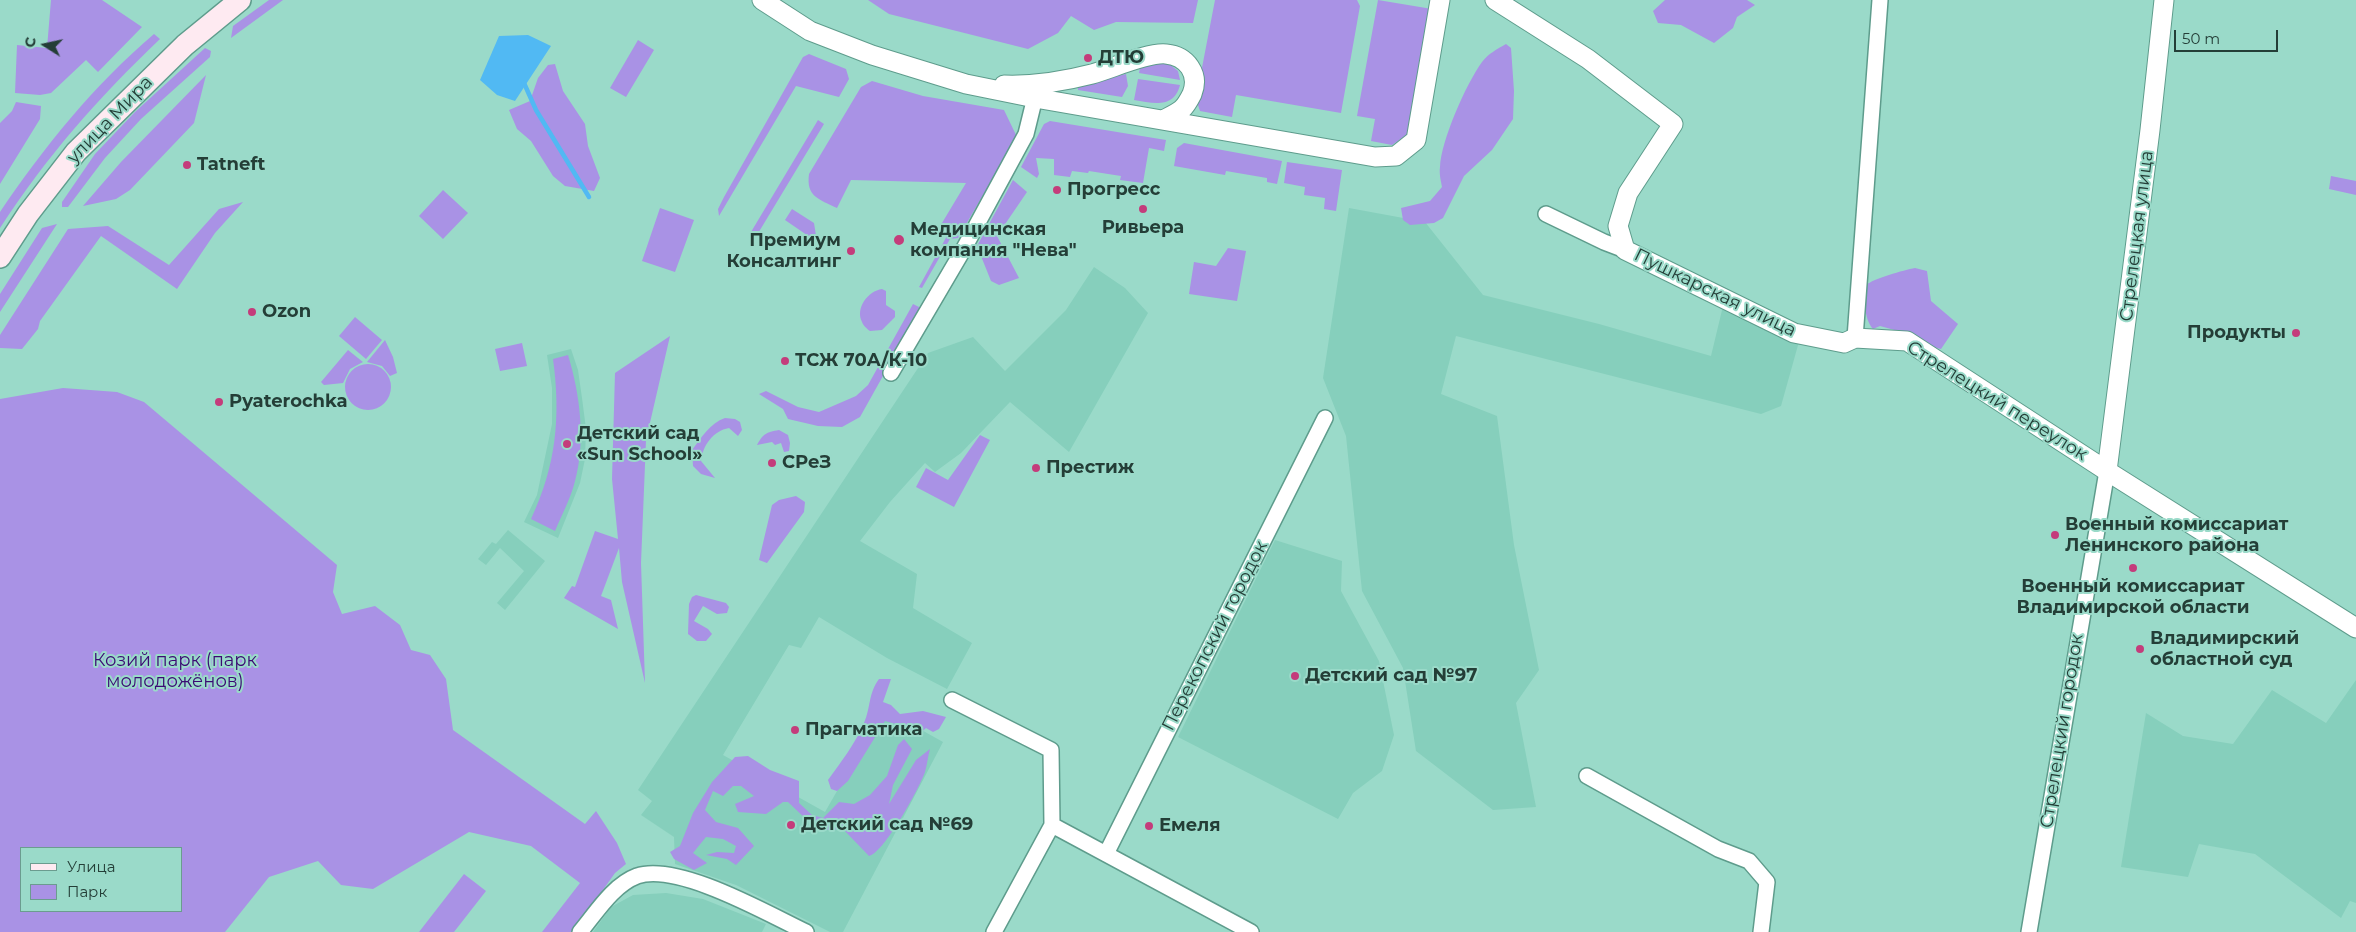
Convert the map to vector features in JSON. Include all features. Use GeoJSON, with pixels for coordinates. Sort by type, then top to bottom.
{"type":"FeatureCollection","features":[{"type":"Feature","properties":{"kind":"main road","name":"улица Мира"},"geometry":{"type":"LineString","coordinates":[[0,258],[28,214],[76,152],[185,45],[240,0]]}},
{"type":"Feature","properties":{"kind":"street"},"geometry":{"type":"LineString","coordinates":[[762,0],[810,31],[872,55],[966,84],[1037,91],[1165,119],[1375,157],[1396,156],[1416,140],[1440,0]]}},
{"type":"Feature","properties":{"kind":"street","name":"Пушкарская улица"},"geometry":{"type":"LineString","coordinates":[[1494,0],[1588,59],[1674,124],[1628,193],[1618,226],[1625,250],[1794,333],[1844,343],[1855,338]]}},
{"type":"Feature","properties":{"kind":"street"},"geometry":{"type":"LineString","coordinates":[[1855,338],[1880,0]]}},
{"type":"Feature","properties":{"kind":"street","name":"Стрелецкая улица"},"geometry":{"type":"LineString","coordinates":[[2107,471],[2149,139],[2164,0]]}},
{"type":"Feature","properties":{"kind":"street"},"geometry":{"type":"LineString","coordinates":[[1037,91],[1164,54],[1180,57],[1192,67],[1195,87],[1185,109],[1165,119]]}},
{"type":"Feature","properties":{"kind":"street"},"geometry":{"type":"LineString","coordinates":[[891,373],[962,252],[1026,134],[1037,91]]}},
{"type":"Feature","properties":{"kind":"street"},"geometry":{"type":"LineString","coordinates":[[1546,214],[1625,250]]}},
{"type":"Feature","properties":{"kind":"street","name":"Стрелецкий переулок"},"geometry":{"type":"LineString","coordinates":[[1855,338],[1907,341],[2107,471],[2356,628]]}},
{"type":"Feature","properties":{"kind":"street","name":"Перекопский городок"},"geometry":{"type":"LineString","coordinates":[[1106,854],[1325,418]]}},
{"type":"Feature","properties":{"kind":"street","name":"Стрелецкий городок"},"geometry":{"type":"LineString","coordinates":[[2029,932],[2107,471]]}},
{"type":"Feature","properties":{"kind":"street"},"geometry":{"type":"LineString","coordinates":[[952,700],[1051,750],[1052,826],[994,932]]}},
{"type":"Feature","properties":{"kind":"street"},"geometry":{"type":"LineString","coordinates":[[1587,776],[1718,849],[1749,861],[1767,882],[1761,932]]}},
{"type":"Feature","properties":{"kind":"street"},"geometry":{"type":"LineString","coordinates":[[1052,826],[1251,932]]}},
{"type":"Feature","properties":{"kind":"street"},"geometry":{"type":"LineString","coordinates":[[580,932],[611,895],[626,882],[638,876],[650,874],[681,876],[806,932]]}},
{"type":"Feature","properties":{"kind":"shaded area"},"geometry":{"type":"Polygon","coordinates":[[[1349,208],[1425,222],[1483,295],[1599,324],[1711,356],[1723,306],[1800,338],[1781,406],[1761,414],[1456,336],[1441,394],[1497,416],[1514,545],[1539,670],[1516,703],[1536,807],[1493,810],[1416,751],[1403,668],[1362,591],[1346,436],[1323,378],[1349,208]]]}},
{"type":"Feature","properties":{"kind":"shaded area"},"geometry":{"type":"Polygon","coordinates":[[[1094,267],[1125,288],[1148,313],[1069,452],[1010,402],[961,453],[935,472],[925,463],[890,502],[860,541],[917,574],[913,608],[972,643],[947,689],[887,658],[819,617],[801,648],[789,645],[723,755],[825,812],[884,709],[943,742],[843,932],[830,932],[736,885],[675,864],[674,837],[641,815],[652,801],[638,790],[928,353],[973,337],[1005,371],[1066,310],[1094,267]]]}},
{"type":"Feature","properties":{"kind":"shaded area","name":"Детский сад «Sun School»"},"geometry":{"type":"Polygon","coordinates":[[[571,349],[578,370],[586,429],[585,459],[580,483],[558,538],[524,522],[537,495],[552,424],[552,388],[547,355],[571,349]]]}},
{"type":"Feature","properties":{"kind":"shaded area"},"geometry":{"type":"Polygon","coordinates":[[[508,530],[545,561],[505,610],[497,603],[524,571],[500,548],[486,565],[478,559],[492,542],[496,544],[508,530]]]}},
{"type":"Feature","properties":{"kind":"shaded area","name":"Детский сад №97"},"geometry":{"type":"Polygon","coordinates":[[[1275,540],[1342,561],[1341,591],[1379,661],[1394,735],[1382,771],[1353,793],[1338,819],[1178,737],[1275,540]]]}},
{"type":"Feature","properties":{"kind":"shaded area"},"geometry":{"type":"Polygon","coordinates":[[[2356,680],[2356,903],[2350,901],[2341,918],[2255,854],[2199,844],[2188,877],[2121,867],[2146,713],[2183,736],[2233,744],[2272,690],[2326,723],[2356,680]]]}},
{"type":"Feature","properties":{"kind":"shaded area"},"geometry":{"type":"Polygon","coordinates":[[[666,893],[703,899],[766,924],[762,932],[593,932],[611,907],[633,895],[666,893]]]}},
{"type":"Feature","properties":{"kind":"green space"},"geometry":{"type":"Polygon","coordinates":[[[51,0],[102,0],[142,27],[98,72],[86,60],[51,93],[40,95],[15,93],[17,45],[47,48],[51,0]]]}},
{"type":"Feature","properties":{"kind":"green space"},"geometry":{"type":"Polygon","coordinates":[[[269,0],[283,0],[231,38],[233,26],[269,0]]]}},
{"type":"Feature","properties":{"kind":"green space"},"geometry":{"type":"Polygon","coordinates":[[[868,0],[1198,0],[1193,23],[1116,22],[1094,30],[1071,16],[1058,33],[1028,49],[889,14],[868,0]]]}},
{"type":"Feature","properties":{"kind":"green space"},"geometry":{"type":"Polygon","coordinates":[[[1215,0],[1357,0],[1360,6],[1341,113],[1236,95],[1232,117],[1200,111],[1196,99],[1215,0]]]}},
{"type":"Feature","properties":{"kind":"green space"},"geometry":{"type":"Polygon","coordinates":[[[1378,0],[1432,9],[1411,132],[1392,145],[1371,141],[1375,119],[1357,116],[1378,0]]]}},
{"type":"Feature","properties":{"kind":"green space"},"geometry":{"type":"Polygon","coordinates":[[[1665,0],[1747,0],[1755,5],[1737,17],[1733,28],[1714,43],[1681,25],[1658,23],[1653,11],[1665,0]]]}},
{"type":"Feature","properties":{"kind":"green space"},"geometry":{"type":"Polygon","coordinates":[[[154,34],[160,39],[74,129],[36,177],[0,228],[0,212],[52,141],[111,74],[154,34]]]}},
{"type":"Feature","properties":{"kind":"green space"},"geometry":{"type":"Polygon","coordinates":[[[638,40],[654,50],[626,97],[610,88],[638,40]]]}},
{"type":"Feature","properties":{"kind":"green space"},"geometry":{"type":"Polygon","coordinates":[[[1506,44],[1511,48],[1514,91],[1513,119],[1492,150],[1464,176],[1443,218],[1434,223],[1410,225],[1403,220],[1401,208],[1430,201],[1442,187],[1440,172],[1441,156],[1462,98],[1482,62],[1490,54],[1506,44]]]}},
{"type":"Feature","properties":{"kind":"green space"},"geometry":{"type":"Polygon","coordinates":[[[205,48],[211,51],[210,57],[141,119],[105,158],[68,207],[62,207],[62,202],[95,154],[135,112],[205,48]]]}},
{"type":"Feature","properties":{"kind":"green space"},"geometry":{"type":"Polygon","coordinates":[[[809,54],[846,69],[849,79],[839,97],[796,86],[719,216],[718,209],[724,197],[803,57],[809,54]]]}},
{"type":"Feature","properties":{"kind":"green space"},"geometry":{"type":"Polygon","coordinates":[[[1168,63],[1178,71],[1180,80],[1139,73],[1140,68],[1168,63]]]}},
{"type":"Feature","properties":{"kind":"green space"},"geometry":{"type":"Polygon","coordinates":[[[555,64],[563,91],[585,124],[588,146],[600,178],[594,191],[565,186],[553,176],[531,141],[517,129],[509,110],[530,101],[538,78],[548,65],[555,64]]]}},
{"type":"Feature","properties":{"kind":"green space"},"geometry":{"type":"Polygon","coordinates":[[[1126,74],[1128,86],[1122,97],[1078,90],[1078,86],[1126,74]]]}},
{"type":"Feature","properties":{"kind":"green space"},"geometry":{"type":"Polygon","coordinates":[[[206,75],[194,123],[130,190],[116,199],[83,206],[121,162],[206,75]]]}},
{"type":"Feature","properties":{"kind":"green space"},"geometry":{"type":"Polygon","coordinates":[[[1138,79],[1180,85],[1173,98],[1162,103],[1134,100],[1138,79]]]}},
{"type":"Feature","properties":{"kind":"green space"},"geometry":{"type":"Polygon","coordinates":[[[872,81],[923,96],[1004,110],[1017,137],[958,238],[950,239],[922,288],[919,287],[948,234],[942,223],[966,183],[851,180],[837,208],[819,199],[810,188],[809,174],[861,87],[872,81]]]}},
{"type":"Feature","properties":{"kind":"green space"},"geometry":{"type":"Polygon","coordinates":[[[16,102],[41,106],[40,119],[0,184],[0,123],[12,111],[16,102]]]}},
{"type":"Feature","properties":{"kind":"green space"},"geometry":{"type":"Polygon","coordinates":[[[818,120],[824,124],[757,235],[751,232],[818,120]]]}},
{"type":"Feature","properties":{"kind":"green space"},"geometry":{"type":"Polygon","coordinates":[[[1050,121],[1166,140],[1164,151],[1149,148],[1143,183],[1120,180],[1121,176],[1089,171],[1088,173],[1072,171],[1070,177],[1054,175],[1054,159],[1036,158],[1039,174],[1037,178],[1021,167],[1044,124],[1050,121]]]}},
{"type":"Feature","properties":{"kind":"green space"},"geometry":{"type":"Polygon","coordinates":[[[1184,143],[1282,161],[1277,184],[1267,182],[1267,178],[1226,171],[1225,175],[1174,166],[1177,148],[1184,143]]]}},
{"type":"Feature","properties":{"kind":"green space"},"geometry":{"type":"Polygon","coordinates":[[[1287,162],[1342,170],[1336,211],[1324,209],[1325,198],[1304,195],[1305,187],[1284,183],[1287,162]]]}},
{"type":"Feature","properties":{"kind":"green space"},"geometry":{"type":"Polygon","coordinates":[[[2331,176],[2356,181],[2356,195],[2329,189],[2331,176]]]}},
{"type":"Feature","properties":{"kind":"green space"},"geometry":{"type":"Polygon","coordinates":[[[1013,180],[1027,192],[997,236],[1019,278],[999,285],[991,281],[977,246],[1013,180]]]}},
{"type":"Feature","properties":{"kind":"green space"},"geometry":{"type":"Polygon","coordinates":[[[443,190],[468,213],[443,239],[419,216],[443,190]]]}},
{"type":"Feature","properties":{"kind":"green space"},"geometry":{"type":"Polygon","coordinates":[[[243,202],[215,233],[177,289],[101,236],[40,321],[38,329],[22,349],[0,348],[0,335],[68,229],[108,226],[169,265],[219,209],[243,202]]]}},
{"type":"Feature","properties":{"kind":"green space"},"geometry":{"type":"Polygon","coordinates":[[[660,208],[694,220],[675,272],[642,261],[660,208]]]}},
{"type":"Feature","properties":{"kind":"green space"},"geometry":{"type":"Polygon","coordinates":[[[792,209],[814,223],[817,242],[785,220],[792,209]]]}},
{"type":"Feature","properties":{"kind":"green space"},"geometry":{"type":"Polygon","coordinates":[[[57,224],[0,312],[0,294],[42,228],[57,224]]]}},
{"type":"Feature","properties":{"kind":"green space"},"geometry":{"type":"Polygon","coordinates":[[[1228,248],[1246,251],[1237,301],[1189,294],[1194,262],[1216,266],[1228,248]]]}},
{"type":"Feature","properties":{"kind":"green space"},"geometry":{"type":"Polygon","coordinates":[[[1915,268],[1927,271],[1931,301],[1958,324],[1941,349],[1920,344],[1909,334],[1880,326],[1873,329],[1868,319],[1865,308],[1866,285],[1915,268]]]}},
{"type":"Feature","properties":{"kind":"green space"},"geometry":{"type":"Polygon","coordinates":[[[882,289],[886,291],[886,305],[895,311],[895,317],[882,330],[870,331],[862,322],[860,311],[864,301],[872,293],[882,289]]]}},
{"type":"Feature","properties":{"kind":"green space"},"geometry":{"type":"Polygon","coordinates":[[[913,304],[921,308],[860,417],[842,427],[818,426],[788,419],[783,409],[759,394],[766,391],[798,407],[819,412],[856,396],[868,385],[913,304]]]}},
{"type":"Feature","properties":{"kind":"green space"},"geometry":{"type":"Polygon","coordinates":[[[355,317],[382,340],[366,359],[339,336],[355,317]]]}},
{"type":"Feature","properties":{"kind":"green space"},"geometry":{"type":"Polygon","coordinates":[[[670,336],[646,440],[641,563],[645,683],[622,582],[619,548],[601,596],[611,600],[618,629],[564,598],[572,586],[575,587],[595,531],[618,539],[612,479],[615,373],[670,336]]]}},
{"type":"Feature","properties":{"kind":"green space"},"geometry":{"type":"Polygon","coordinates":[[[385,340],[393,357],[397,373],[390,376],[382,366],[367,362],[385,340]]]}},
{"type":"Feature","properties":{"kind":"green space"},"geometry":{"type":"Polygon","coordinates":[[[522,343],[527,366],[500,371],[495,349],[522,343]]]}},
{"type":"Feature","properties":{"kind":"green space"},"geometry":{"type":"Polygon","coordinates":[[[348,350],[363,362],[350,369],[343,383],[324,385],[321,382],[348,350]]]}},
{"type":"Feature","properties":{"kind":"green space","name":"Детский сад «Sun School»"},"geometry":{"type":"Polygon","coordinates":[[[568,355],[578,401],[581,434],[580,450],[569,500],[555,531],[531,519],[546,480],[554,441],[556,401],[553,359],[568,355]]]}},
{"type":"Feature","properties":{"kind":"green space"},"geometry":{"type":"Polygon","coordinates":[[[364,364],[372,364],[381,368],[387,374],[391,387],[387,400],[381,406],[372,410],[364,410],[355,406],[349,400],[345,391],[345,383],[349,374],[355,368],[364,364]]]}},
{"type":"Feature","properties":{"kind":"green space","name":"Козий парк (парк молодожёнов)"},"geometry":{"type":"Polygon","coordinates":[[[63,388],[117,392],[144,402],[337,565],[333,592],[342,614],[375,606],[400,625],[411,650],[430,655],[446,679],[453,730],[585,824],[596,811],[617,843],[626,864],[615,873],[573,932],[542,932],[580,883],[531,846],[469,832],[373,889],[341,885],[318,861],[269,877],[225,932],[0,932],[0,399],[63,388]]]}},
{"type":"Feature","properties":{"kind":"green space"},"geometry":{"type":"Polygon","coordinates":[[[725,418],[735,419],[740,422],[742,430],[738,436],[729,428],[718,432],[710,440],[704,450],[701,461],[715,478],[701,474],[693,466],[692,450],[710,427],[725,418]]]}},
{"type":"Feature","properties":{"kind":"green space"},"geometry":{"type":"Polygon","coordinates":[[[779,430],[788,435],[789,451],[784,452],[781,443],[775,445],[772,442],[757,445],[765,434],[779,430]]]}},
{"type":"Feature","properties":{"kind":"green space"},"geometry":{"type":"Polygon","coordinates":[[[980,435],[990,440],[954,507],[916,487],[926,468],[948,480],[980,435]]]}},
{"type":"Feature","properties":{"kind":"green space"},"geometry":{"type":"Polygon","coordinates":[[[796,496],[805,502],[804,512],[767,563],[759,560],[772,505],[779,500],[796,496]]]}},
{"type":"Feature","properties":{"kind":"green space"},"geometry":{"type":"Polygon","coordinates":[[[696,595],[726,603],[729,607],[727,613],[717,614],[703,606],[694,621],[708,629],[712,634],[706,641],[697,641],[688,634],[689,604],[692,597],[696,595]]]}},
{"type":"Feature","properties":{"kind":"green space"},"geometry":{"type":"Polygon","coordinates":[[[879,679],[891,679],[883,702],[891,705],[900,714],[923,711],[946,717],[939,729],[933,732],[926,728],[916,737],[896,724],[885,721],[848,781],[837,791],[831,789],[828,780],[860,731],[866,717],[871,695],[879,679]]]}},
{"type":"Feature","properties":{"kind":"green space"},"geometry":{"type":"Polygon","coordinates":[[[904,739],[912,749],[893,785],[889,804],[916,760],[930,749],[925,772],[909,805],[892,833],[869,856],[843,829],[825,830],[808,821],[788,802],[783,802],[766,814],[738,812],[735,804],[754,796],[741,786],[733,786],[723,796],[713,791],[705,810],[716,822],[738,828],[754,846],[736,865],[727,859],[706,855],[717,852],[734,853],[736,846],[723,839],[706,837],[693,853],[707,863],[694,870],[674,859],[670,852],[680,846],[693,813],[712,782],[735,757],[748,756],[770,770],[799,781],[799,803],[812,815],[823,818],[839,802],[854,804],[870,795],[887,776],[898,745],[904,739]]]}},
{"type":"Feature","properties":{"kind":"green space"},"geometry":{"type":"Polygon","coordinates":[[[464,874],[486,891],[454,932],[419,932],[464,874]]]}},
{"type":"Feature","properties":{"kind":"water"},"geometry":{"type":"Polygon","coordinates":[[[528,35],[551,46],[515,101],[497,95],[480,80],[499,36],[528,35]]]}},
{"type":"Feature","properties":{"kind":"waterway"},"geometry":{"type":"LineString","coordinates":[[524,83],[536,110],[589,197]]}},
{"type":"Feature","properties":{"kind":"place","name":"ДТЮ"},"geometry":{"type":"Point","coordinates":[1088,58]}},
{"type":"Feature","properties":{"kind":"place","name":"Tatneft"},"geometry":{"type":"Point","coordinates":[187,165]}},
{"type":"Feature","properties":{"kind":"place","name":"Прогресс"},"geometry":{"type":"Point","coordinates":[1057,190]}},
{"type":"Feature","properties":{"kind":"place","name":"Ривьера"},"geometry":{"type":"Point","coordinates":[1143,209]}},
{"type":"Feature","properties":{"kind":"place","name":"Медицинская компания \"Нева\""},"geometry":{"type":"Point","coordinates":[899,240]}},
{"type":"Feature","properties":{"kind":"place","name":"Премиум Консалтинг"},"geometry":{"type":"Point","coordinates":[851,251]}},
{"type":"Feature","properties":{"kind":"place","name":"Ozon"},"geometry":{"type":"Point","coordinates":[252,312]}},
{"type":"Feature","properties":{"kind":"place","name":"Продукты"},"geometry":{"type":"Point","coordinates":[2296,333]}},
{"type":"Feature","properties":{"kind":"place","name":"ТСЖ 70А/К-10"},"geometry":{"type":"Point","coordinates":[785,361]}},
{"type":"Feature","properties":{"kind":"place","name":"Pyaterochka"},"geometry":{"type":"Point","coordinates":[219,402]}},
{"type":"Feature","properties":{"kind":"place","name":"Детский сад «Sun School»"},"geometry":{"type":"Point","coordinates":[567,444]}},
{"type":"Feature","properties":{"kind":"place","name":"СРеЗ"},"geometry":{"type":"Point","coordinates":[772,463]}},
{"type":"Feature","properties":{"kind":"place","name":"Престиж"},"geometry":{"type":"Point","coordinates":[1036,468]}},
{"type":"Feature","properties":{"kind":"place","name":"Военный комиссариат Ленинского района"},"geometry":{"type":"Point","coordinates":[2055,535]}},
{"type":"Feature","properties":{"kind":"place","name":"Военный комиссариат Владимирской области"},"geometry":{"type":"Point","coordinates":[2133,568]}},
{"type":"Feature","properties":{"kind":"place","name":"Владимирский областной суд"},"geometry":{"type":"Point","coordinates":[2140,649]}},
{"type":"Feature","properties":{"kind":"place","name":"Детский сад №97"},"geometry":{"type":"Point","coordinates":[1295,676]}},
{"type":"Feature","properties":{"kind":"place","name":"Прагматика"},"geometry":{"type":"Point","coordinates":[795,730]}},
{"type":"Feature","properties":{"kind":"place","name":"Детский сад №69"},"geometry":{"type":"Point","coordinates":[791,825]}},
{"type":"Feature","properties":{"kind":"place","name":"Емеля"},"geometry":{"type":"Point","coordinates":[1149,826]}}]}
